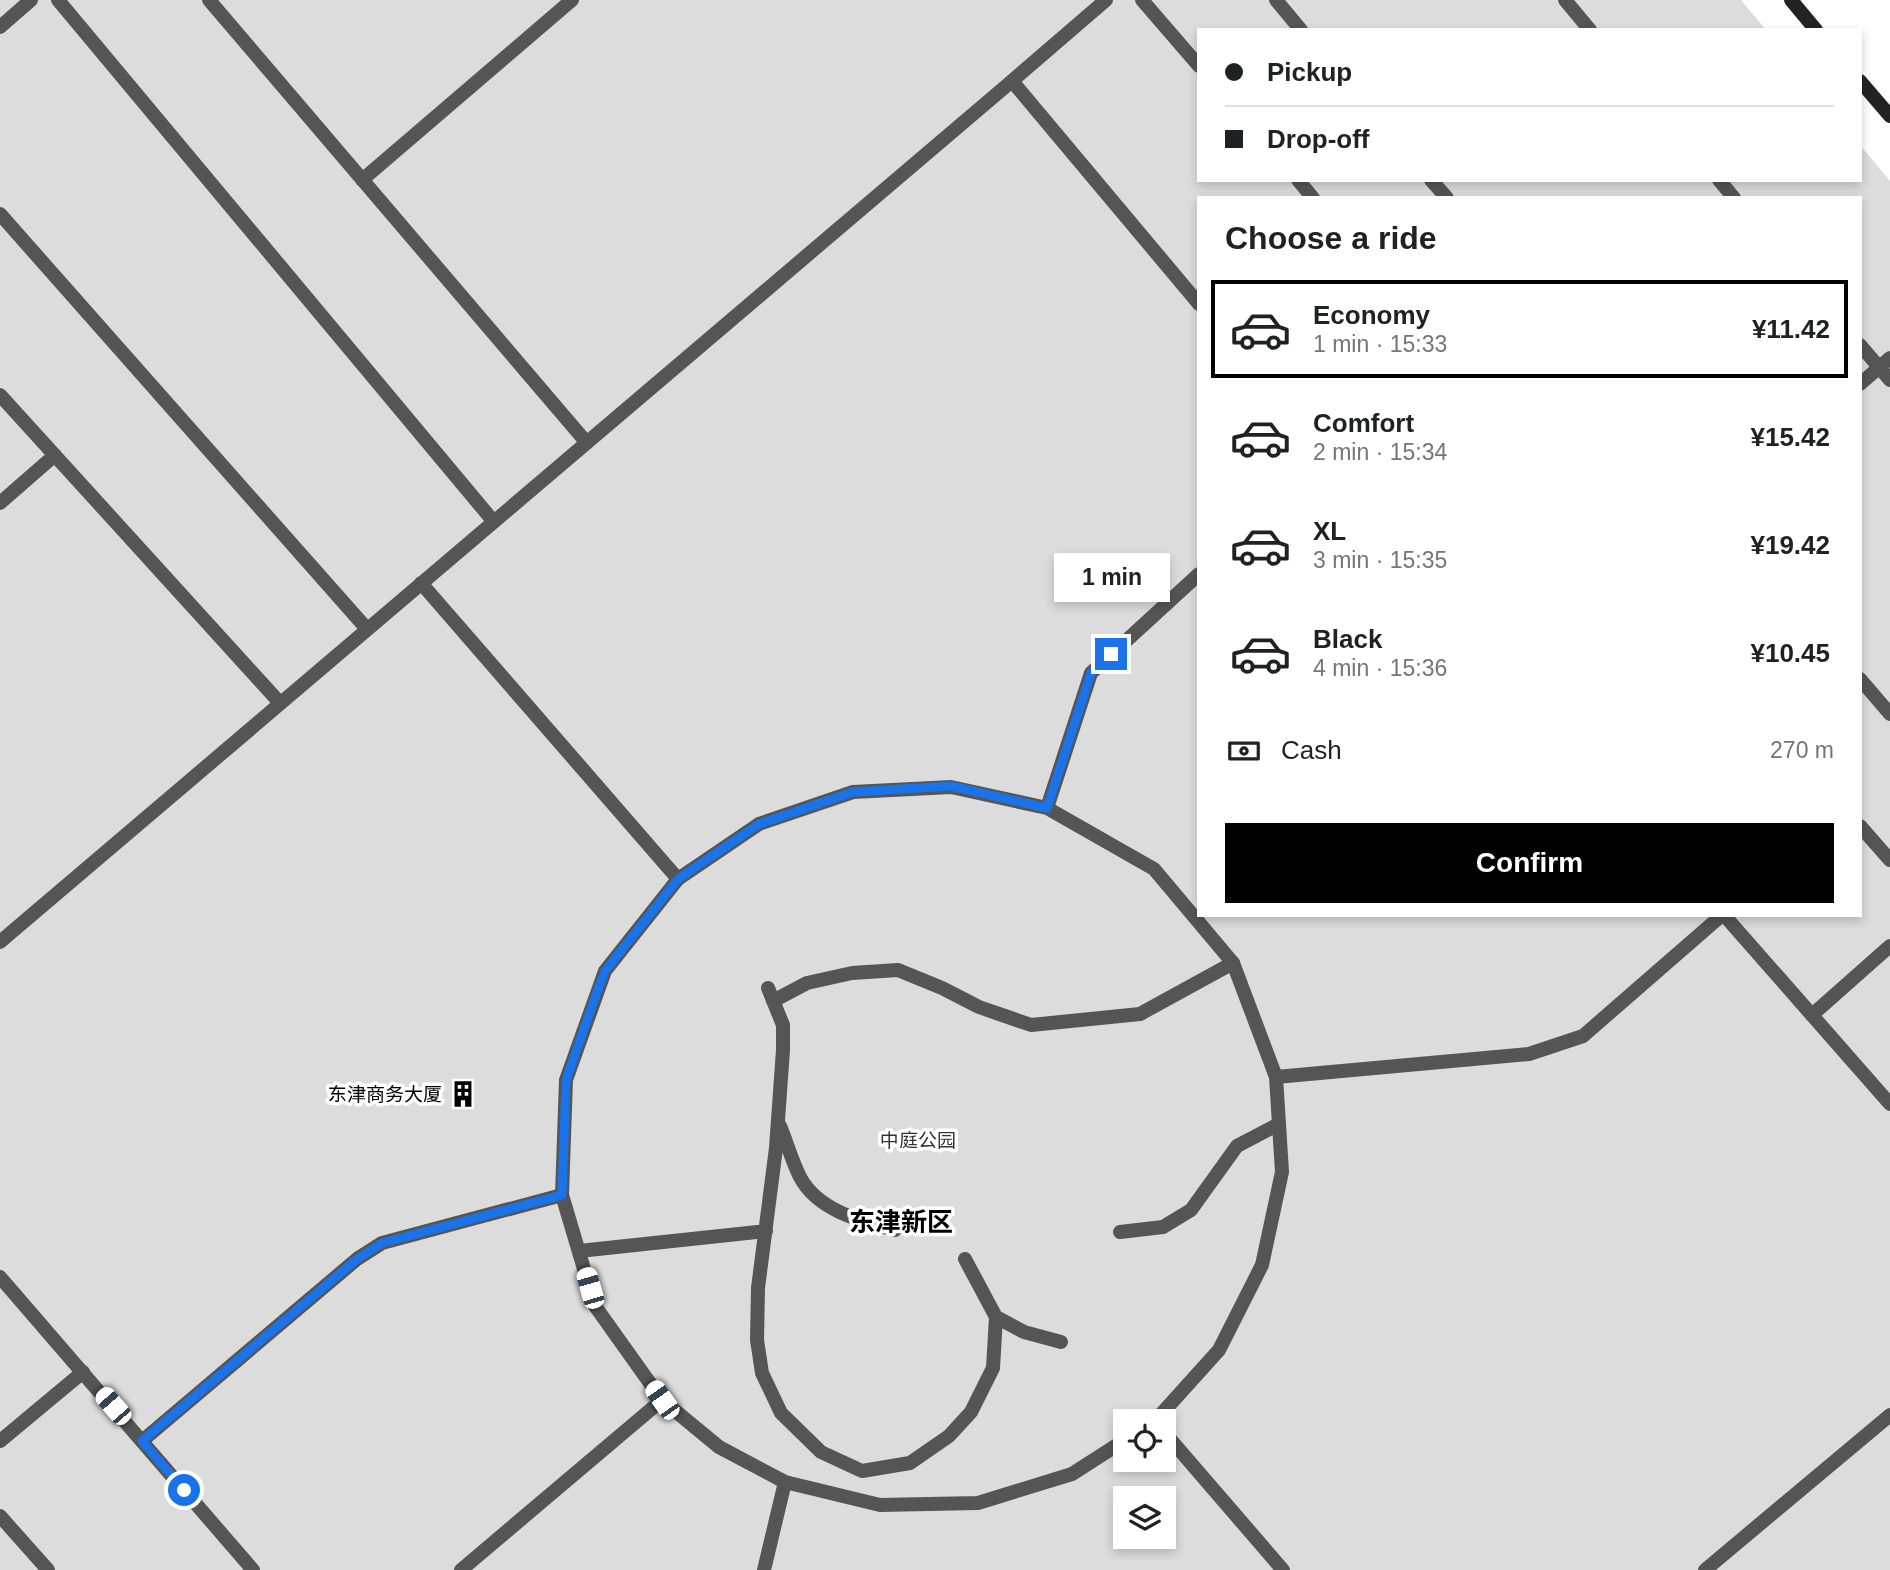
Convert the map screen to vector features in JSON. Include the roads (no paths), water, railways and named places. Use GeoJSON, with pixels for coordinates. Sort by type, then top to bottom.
{"type":"FeatureCollection","features":[{"type":"Feature","properties":{"kind":"main road"},"geometry":{"type":"LineString","coordinates":[[1791,0],[1814,28]]}},
{"type":"Feature","properties":{"kind":"main road"},"geometry":{"type":"LineString","coordinates":[[1862,83],[1890,116]]}},
{"type":"Feature","properties":{"kind":"street"},"geometry":{"type":"LineString","coordinates":[[0,27],[31,0]]}},
{"type":"Feature","properties":{"kind":"street"},"geometry":{"type":"LineString","coordinates":[[58,0],[494,522]]}},
{"type":"Feature","properties":{"kind":"street"},"geometry":{"type":"LineString","coordinates":[[209,0],[587,443]]}},
{"type":"Feature","properties":{"kind":"street"},"geometry":{"type":"LineString","coordinates":[[362,180],[572,0]]}},
{"type":"Feature","properties":{"kind":"street"},"geometry":{"type":"LineString","coordinates":[[0,942],[1106,0]]}},
{"type":"Feature","properties":{"kind":"street"},"geometry":{"type":"LineString","coordinates":[[1142,0],[1197,64]]}},
{"type":"Feature","properties":{"kind":"street"},"geometry":{"type":"LineString","coordinates":[[1276,0],[1299,28]]}},
{"type":"Feature","properties":{"kind":"street"},"geometry":{"type":"LineString","coordinates":[[1565,0],[1588,28]]}},
{"type":"Feature","properties":{"kind":"street"},"geometry":{"type":"LineString","coordinates":[[1012,81],[1197,302]]}},
{"type":"Feature","properties":{"kind":"street"},"geometry":{"type":"LineString","coordinates":[[1300,182],[1311,196]]}},
{"type":"Feature","properties":{"kind":"street"},"geometry":{"type":"LineString","coordinates":[[1434,182],[1445,196]]}},
{"type":"Feature","properties":{"kind":"street"},"geometry":{"type":"LineString","coordinates":[[1721,182],[1732,196]]}},
{"type":"Feature","properties":{"kind":"street"},"geometry":{"type":"LineString","coordinates":[[0,214],[367,629]]}},
{"type":"Feature","properties":{"kind":"street"},"geometry":{"type":"LineString","coordinates":[[1862,346],[1885,363],[1890,380]]}},
{"type":"Feature","properties":{"kind":"street"},"geometry":{"type":"LineString","coordinates":[[1862,382],[1885,363]]}},
{"type":"Feature","properties":{"kind":"street"},"geometry":{"type":"LineString","coordinates":[[0,395],[280,703]]}},
{"type":"Feature","properties":{"kind":"street"},"geometry":{"type":"LineString","coordinates":[[0,503],[55,455]]}},
{"type":"Feature","properties":{"kind":"street"},"geometry":{"type":"LineString","coordinates":[[1047,808],[1091,673],[1197,576]]}},
{"type":"Feature","properties":{"kind":"street"},"geometry":{"type":"LineString","coordinates":[[421,583],[678,879]]}},
{"type":"Feature","properties":{"kind":"street"},"geometry":{"type":"LineString","coordinates":[[1862,681],[1890,714]]}},
{"type":"Feature","properties":{"kind":"street"},"geometry":{"type":"LineString","coordinates":[[1113,1448],[1072,1474],[978,1503],[880,1505],[785,1482],[719,1447],[662,1400],[596,1306],[562,1195],[566,1080],[605,971],[678,879],[759,824],[853,792],[951,786],[1047,808],[1154,869],[1233,962],[1276,1077],[1282,1172],[1262,1265],[1219,1350],[1166,1409]]}},
{"type":"Feature","properties":{"kind":"street"},"geometry":{"type":"LineString","coordinates":[[1862,829],[1890,860]]}},
{"type":"Feature","properties":{"kind":"street"},"geometry":{"type":"LineString","coordinates":[[1276,1077],[1529,1054],[1583,1036],[1721,917]]}},
{"type":"Feature","properties":{"kind":"street"},"geometry":{"type":"LineString","coordinates":[[1725,917],[1890,1104]]}},
{"type":"Feature","properties":{"kind":"street"},"geometry":{"type":"LineString","coordinates":[[1812,1015],[1890,946]]}},
{"type":"Feature","properties":{"kind":"street"},"geometry":{"type":"LineString","coordinates":[[965,1259],[996,1317],[993,1368],[971,1412],[949,1436],[910,1463],[862,1471],[821,1452],[781,1413],[762,1373],[757,1340],[758,1288],[778,1120],[783,1025],[771,994],[852,972],[898,970],[979,1007],[1031,1025],[1140,1014],[1233,962]]}},
{"type":"Feature","properties":{"kind":"street"},"geometry":{"type":"LineString","coordinates":[[778,1120],[801,1180],[829,1207],[894,1230]]}},
{"type":"Feature","properties":{"kind":"street"},"geometry":{"type":"LineString","coordinates":[[1120,1232],[1163,1227],[1191,1210],[1237,1146],[1279,1124]]}},
{"type":"Feature","properties":{"kind":"street"},"geometry":{"type":"LineString","coordinates":[[142,1441],[357,1259],[382,1243],[562,1195]]}},
{"type":"Feature","properties":{"kind":"street"},"geometry":{"type":"LineString","coordinates":[[579,1251],[766,1231]]}},
{"type":"Feature","properties":{"kind":"street"},"geometry":{"type":"LineString","coordinates":[[0,1276],[253,1570]]}},
{"type":"Feature","properties":{"kind":"street"},"geometry":{"type":"LineString","coordinates":[[996,1317],[1024,1332],[1061,1342]]}},
{"type":"Feature","properties":{"kind":"street"},"geometry":{"type":"LineString","coordinates":[[0,1441],[83,1372]]}},
{"type":"Feature","properties":{"kind":"street"},"geometry":{"type":"LineString","coordinates":[[461,1570],[662,1400]]}},
{"type":"Feature","properties":{"kind":"street"},"geometry":{"type":"LineString","coordinates":[[1704,1570],[1890,1415]]}},
{"type":"Feature","properties":{"kind":"street"},"geometry":{"type":"LineString","coordinates":[[1176,1446],[1283,1570]]}},
{"type":"Feature","properties":{"kind":"street"},"geometry":{"type":"LineString","coordinates":[[764,1570],[785,1482]]}},
{"type":"Feature","properties":{"kind":"street"},"geometry":{"type":"LineString","coordinates":[[0,1516],[48,1570]]}},
{"type":"Feature","properties":{"kind":"place","name":"东津商务大厦"},"geometry":{"type":"Point","coordinates":[463,1094]}},
{"type":"Feature","properties":{"kind":"district","name":"东津新区"},"geometry":{"type":"Point","coordinates":[901,1222]}},
{"type":"Feature","properties":{"kind":"park label","name":"中庭公园"},"geometry":{"type":"Point","coordinates":[918,1140]}}]}
